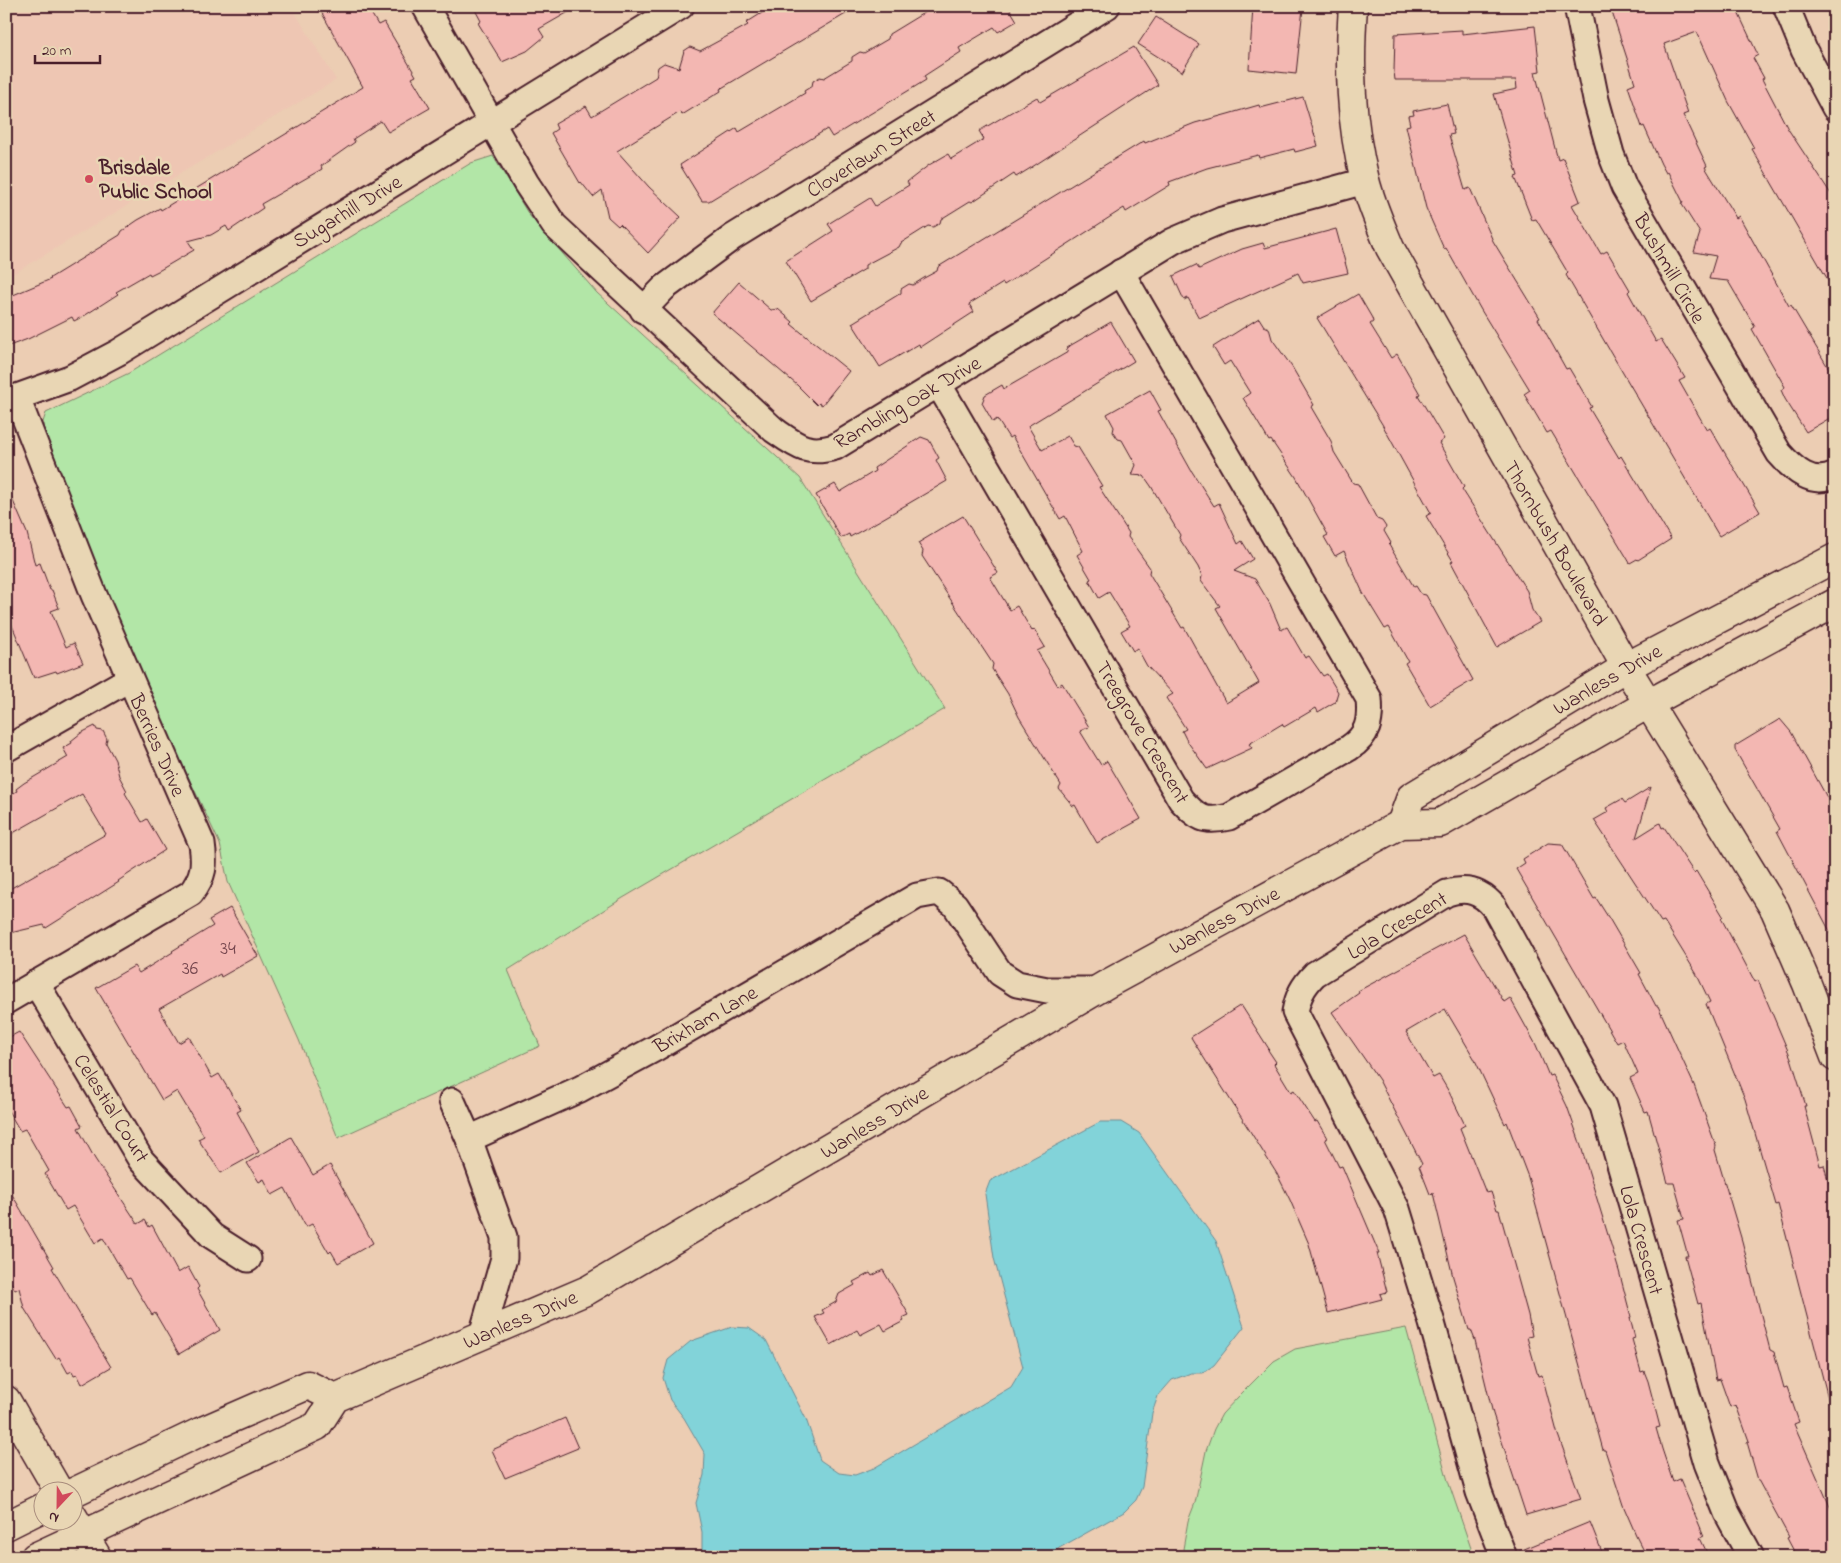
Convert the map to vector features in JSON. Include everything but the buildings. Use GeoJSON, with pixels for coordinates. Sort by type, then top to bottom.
{"type":"FeatureCollection","features":[{"type":"Feature","properties":{"kind":"main road","name":"Thornbush Boulevard"},"geometry":{"type":"LineString","coordinates":[[1353,6],[1350,88],[1365,181],[1397,264],[1626,667],[1774,910],[1807,984],[1835,1056]]}},
{"type":"Feature","properties":{"kind":"main road","name":"Wanless Drive"},"geometry":{"type":"LineString","coordinates":[[1401,824],[1411,797],[1626,667],[1835,558]]}},
{"type":"Feature","properties":{"kind":"main road","name":"Wanless Drive"},"geometry":{"type":"LineString","coordinates":[[335,1398],[588,1290],[1097,990],[1401,824],[1440,823],[1648,704],[1835,603]]}},
{"type":"Feature","properties":{"kind":"main road"},"geometry":{"type":"LineString","coordinates":[[82,1488],[200,1432],[308,1385],[335,1398],[317,1426],[82,1522]]}},
{"type":"Feature","properties":{"kind":"main road"},"geometry":{"type":"LineString","coordinates":[[6,1400],[52,1480]]}},
{"type":"Feature","properties":{"kind":"main road"},"geometry":{"type":"LineString","coordinates":[[6,1526],[32,1513]]}},
{"type":"Feature","properties":{"kind":"main road"},"geometry":{"type":"LineString","coordinates":[[35,1557],[70,1530]]}},
{"type":"Feature","properties":{"kind":"main road"},"geometry":{"type":"LineString","coordinates":[[81,1530],[97,1557]]}},
{"type":"Feature","properties":{"kind":"street","name":"Rambling Oak Drive"},"geometry":{"type":"LineString","coordinates":[[425,6],[491,123],[554,225],[643,310],[774,430],[799,447],[819,451],[835,447],[1173,241],[1222,220],[1365,181]]}},
{"type":"Feature","properties":{"kind":"street","name":"Sugarhill Drive"},"geometry":{"type":"LineString","coordinates":[[12,399],[70,378],[118,352],[681,6]]}},
{"type":"Feature","properties":{"kind":"street","name":"Cloverlawn Street"},"geometry":{"type":"LineString","coordinates":[[643,310],[664,288],[733,237],[1107,6]]}},
{"type":"Feature","properties":{"kind":"street","name":"Bushmill Circle"},"geometry":{"type":"LineString","coordinates":[[1577,6],[1596,100],[1610,154],[1641,218],[1779,453],[1793,469],[1807,478],[1828,479],[1835,476]]}},
{"type":"Feature","properties":{"kind":"street"},"geometry":{"type":"LineString","coordinates":[[1786,6],[1804,50],[1835,108]]}},
{"type":"Feature","properties":{"kind":"street","name":"Treegrove Crescent"},"geometry":{"type":"LineString","coordinates":[[939,385],[1181,800],[1194,814],[1211,821],[1229,817],[1349,748],[1360,741],[1366,731],[1371,717],[1369,699],[1121,272]]}},
{"type":"Feature","properties":{"kind":"street","name":"Berries Drive"},"geometry":{"type":"LineString","coordinates":[[6,1000],[190,893],[201,879],[205,864],[202,844],[129,679],[12,399]]}},
{"type":"Feature","properties":{"kind":"street"},"geometry":{"type":"LineString","coordinates":[[6,749],[129,679]]}},
{"type":"Feature","properties":{"kind":"street","name":"Lola Crescent"},"geometry":{"type":"LineString","coordinates":[[1504,1557],[1479,1492],[1432,1323],[1397,1209],[1295,1012],[1304,984],[1315,974],[1447,893],[1458,890],[1479,893],[1494,908],[1603,1106],[1707,1463],[1727,1514],[1751,1557]]}},
{"type":"Feature","properties":{"kind":"street","name":"Brixham Lane"},"geometry":{"type":"LineString","coordinates":[[469,1139],[580,1088],[647,1052],[917,896],[939,892],[955,905],[1000,973],[1017,984],[1046,990],[1097,990]]}},
{"type":"Feature","properties":{"kind":"street","name":"Celestial Court"},"geometry":{"type":"LineString","coordinates":[[36,983],[141,1160],[212,1236],[248,1259]]}},
{"type":"Feature","properties":{"kind":"street"},"geometry":{"type":"LineString","coordinates":[[452,1101],[469,1139],[504,1238],[504,1258],[482,1335]]}},
{"type":"Feature","properties":{"kind":"shaded area","name":"Brisdale Public School"},"geometry":{"type":"Polygon","coordinates":[[[6,6],[291,6],[336,80],[6,278],[6,6]]]}},
{"type":"Feature","properties":{"kind":"green space"},"geometry":{"type":"Polygon","coordinates":[[[493,156],[529,215],[597,293],[800,478],[945,709],[623,898],[508,970],[540,1046],[338,1138],[299,1040],[228,882],[220,844],[152,700],[104,587],[44,434],[43,422],[46,413],[129,373],[471,163],[493,156]]]}},
{"type":"Feature","properties":{"kind":"green space"},"geometry":{"type":"Polygon","coordinates":[[[1406,1328],[1448,1481],[1474,1557],[1188,1557],[1183,1549],[1188,1521],[1195,1503],[1206,1451],[1222,1414],[1238,1397],[1274,1361],[1295,1349],[1406,1328]]]}},
{"type":"Feature","properties":{"kind":"water"},"geometry":{"type":"Polygon","coordinates":[[[1100,1122],[1121,1122],[1139,1133],[1216,1241],[1244,1327],[1214,1365],[1203,1373],[1191,1373],[1172,1380],[1158,1396],[1152,1413],[1142,1487],[1136,1500],[1124,1512],[1043,1557],[702,1557],[702,1532],[696,1503],[704,1475],[705,1454],[684,1418],[670,1400],[663,1378],[668,1360],[691,1341],[732,1327],[749,1328],[766,1340],[806,1419],[820,1460],[839,1473],[855,1475],[874,1468],[1011,1387],[1023,1367],[994,1258],[985,1194],[990,1181],[1100,1122]]]}},
{"type":"Feature","properties":{"kind":"place","name":"Brisdale Public School"},"geometry":{"type":"Point","coordinates":[89,179]}}]}
